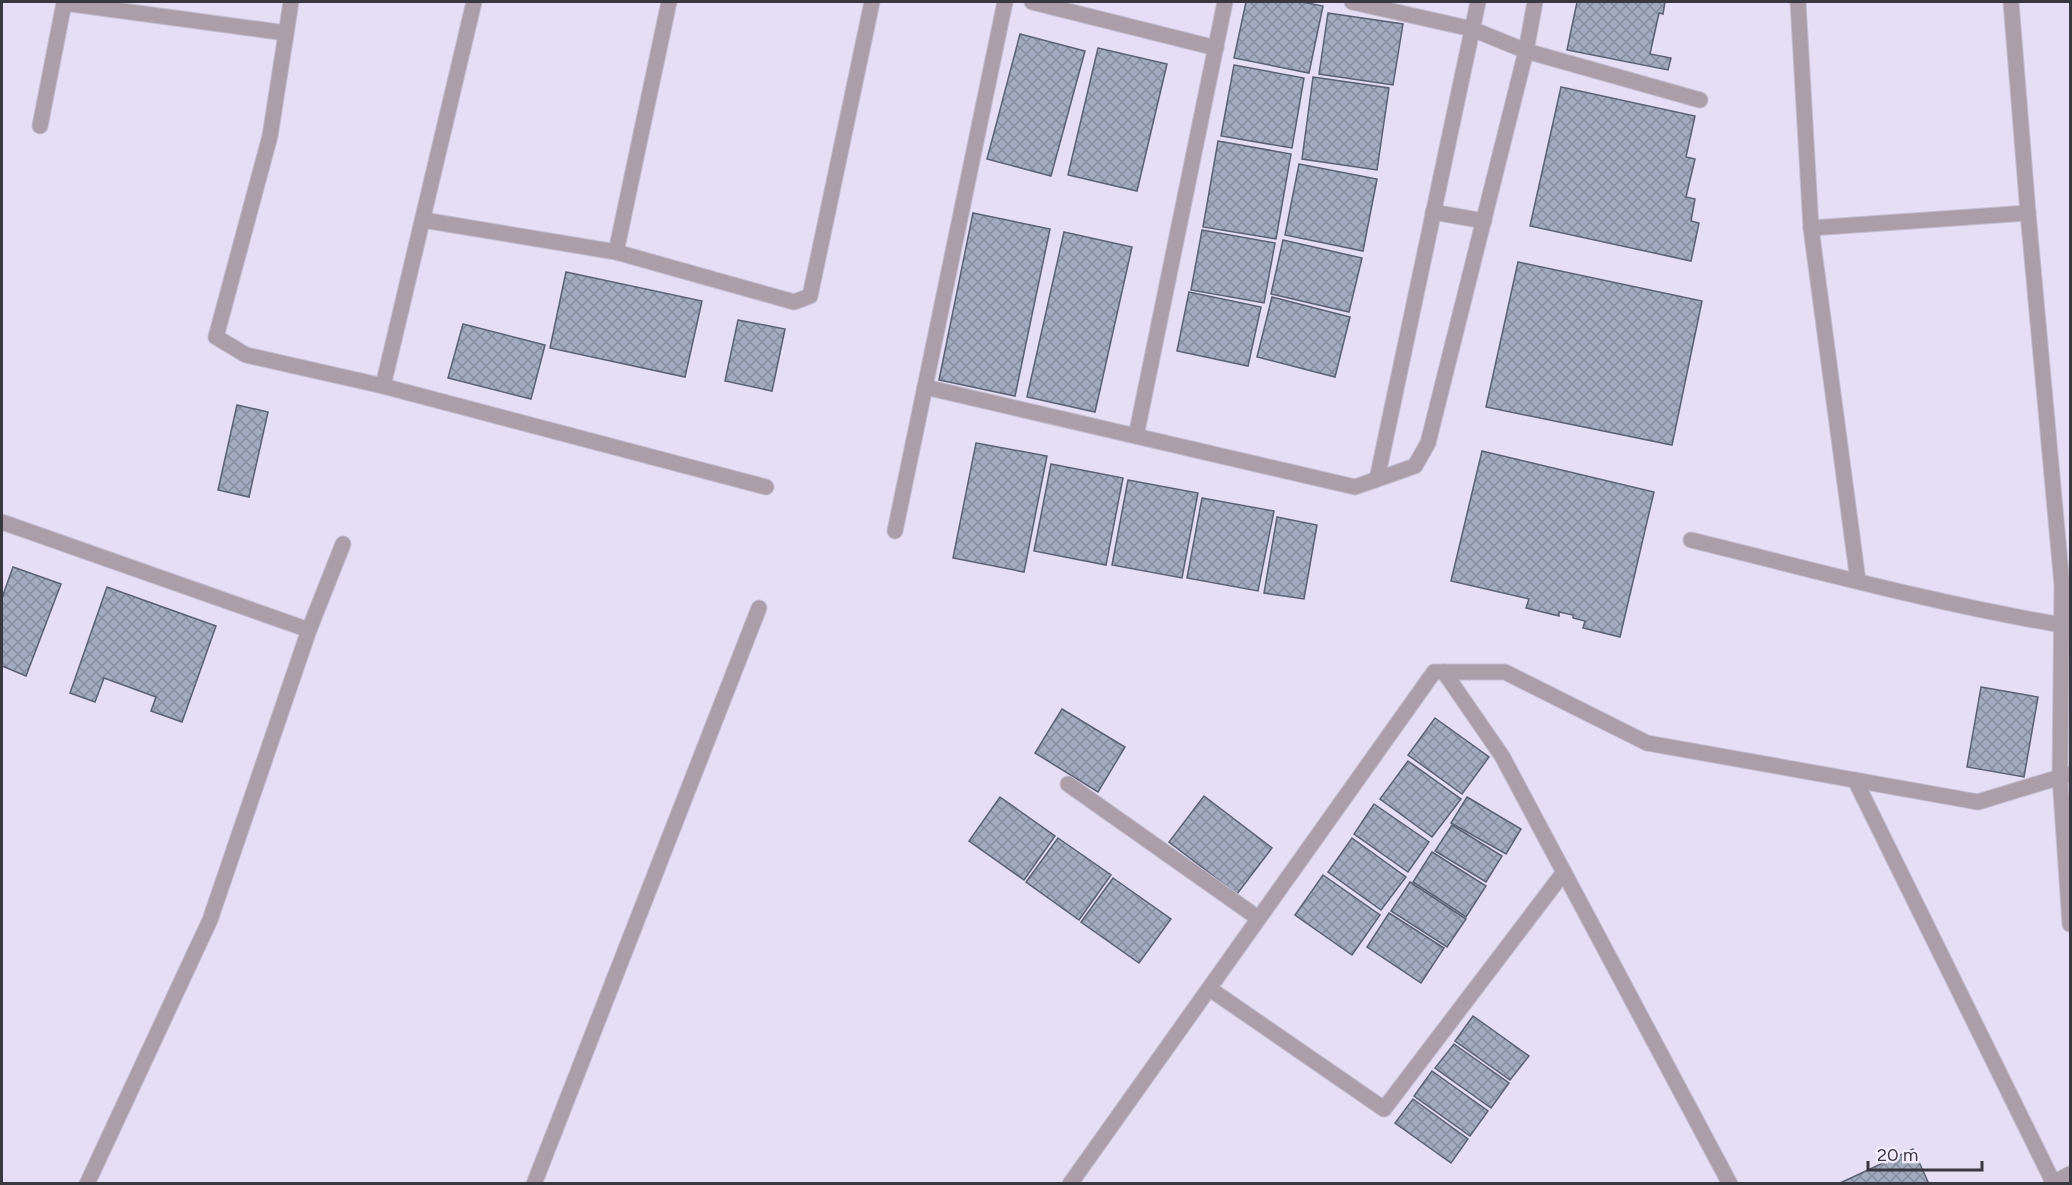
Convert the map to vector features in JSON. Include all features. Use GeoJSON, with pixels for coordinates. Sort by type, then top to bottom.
{"type":"FeatureCollection","features":[{"type":"Feature","properties":{"kind":"street"},"geometry":{"type":"LineString","coordinates":[[291,2],[270,136],[216,337],[246,355],[383,386],[766,487]]}},
{"type":"Feature","properties":{"kind":"street"},"geometry":{"type":"LineString","coordinates":[[383,386],[474,2]]}},
{"type":"Feature","properties":{"kind":"street"},"geometry":{"type":"LineString","coordinates":[[616,252],[669,2]]}},
{"type":"Feature","properties":{"kind":"street"},"geometry":{"type":"LineString","coordinates":[[423,220],[616,252],[794,302],[810,296],[872,2]]}},
{"type":"Feature","properties":{"kind":"street"},"geometry":{"type":"LineString","coordinates":[[895,531],[1005,2]]}},
{"type":"Feature","properties":{"kind":"street"},"geometry":{"type":"LineString","coordinates":[[1032,2],[1215,48]]}},
{"type":"Feature","properties":{"kind":"street"},"geometry":{"type":"LineString","coordinates":[[1136,436],[1225,2]]}},
{"type":"Feature","properties":{"kind":"street"},"geometry":{"type":"LineString","coordinates":[[1352,2],[1472,29],[1526,51],[1701,100]]}},
{"type":"Feature","properties":{"kind":"street"},"geometry":{"type":"LineString","coordinates":[[1377,479],[1478,2]]}},
{"type":"Feature","properties":{"kind":"street"},"geometry":{"type":"LineString","coordinates":[[925,387],[1354,487],[1416,466],[1428,443],[1526,51],[1535,2]]}},
{"type":"Feature","properties":{"kind":"street"},"geometry":{"type":"LineString","coordinates":[[1798,2],[1811,228],[1858,581]]}},
{"type":"Feature","properties":{"kind":"street"},"geometry":{"type":"LineString","coordinates":[[2011,2],[2062,585],[2070,924]]}},
{"type":"Feature","properties":{"kind":"street"},"geometry":{"type":"LineString","coordinates":[[40,126],[64,3],[286,33]]}},
{"type":"Feature","properties":{"kind":"street"},"geometry":{"type":"LineString","coordinates":[[1433,212],[1484,221]]}},
{"type":"Feature","properties":{"kind":"street"},"geometry":{"type":"LineString","coordinates":[[1811,228],[2028,213]]}},
{"type":"Feature","properties":{"kind":"street"},"geometry":{"type":"LineString","coordinates":[[2,522],[309,630]]}},
{"type":"Feature","properties":{"kind":"street"},"geometry":{"type":"LineString","coordinates":[[1691,540],[1858,581],[2024,619],[2062,625]]}},
{"type":"Feature","properties":{"kind":"street"},"geometry":{"type":"LineString","coordinates":[[87,1184],[210,920],[309,630],[343,544]]}},
{"type":"Feature","properties":{"kind":"street"},"geometry":{"type":"LineString","coordinates":[[534,1184],[759,608]]}},
{"type":"Feature","properties":{"kind":"street"},"geometry":{"type":"LineString","coordinates":[[1070,1184],[1434,672],[1505,672],[1647,743],[1978,802],[2065,775]]}},
{"type":"Feature","properties":{"kind":"street"},"geometry":{"type":"LineString","coordinates":[[1444,672],[1502,756],[1730,1184]]}},
{"type":"Feature","properties":{"kind":"street"},"geometry":{"type":"LineString","coordinates":[[1855,780],[2053,1183],[2070,1174]]}},
{"type":"Feature","properties":{"kind":"street"},"geometry":{"type":"LineString","coordinates":[[1068,784],[1258,918]]}},
{"type":"Feature","properties":{"kind":"street"},"geometry":{"type":"LineString","coordinates":[[1210,989],[1384,1109],[1564,872]]}},
{"type":"Feature","properties":{"kind":"building"},"geometry":{"type":"Polygon","coordinates":[[[1246,2],[1302,2],[1323,6],[1309,73],[1234,58],[1246,2]]]}},
{"type":"Feature","properties":{"kind":"building"},"geometry":{"type":"Polygon","coordinates":[[[1577,2],[1665,2],[1663,14],[1659,13],[1650,54],[1671,58],[1668,70],[1567,50],[1577,2]]]}},
{"type":"Feature","properties":{"kind":"building"},"geometry":{"type":"Polygon","coordinates":[[[1328,13],[1403,24],[1393,85],[1319,74],[1328,13]]]}},
{"type":"Feature","properties":{"kind":"building"},"geometry":{"type":"Polygon","coordinates":[[[1020,34],[1085,51],[1051,176],[987,159],[1020,34]]]}},
{"type":"Feature","properties":{"kind":"building"},"geometry":{"type":"Polygon","coordinates":[[[1098,48],[1167,64],[1137,191],[1068,175],[1098,48]]]}},
{"type":"Feature","properties":{"kind":"building"},"geometry":{"type":"Polygon","coordinates":[[[1234,65],[1304,78],[1292,148],[1221,136],[1234,65]]]}},
{"type":"Feature","properties":{"kind":"building"},"geometry":{"type":"Polygon","coordinates":[[[1313,77],[1389,88],[1377,170],[1302,159],[1313,77]]]}},
{"type":"Feature","properties":{"kind":"building"},"geometry":{"type":"Polygon","coordinates":[[[1561,87],[1695,116],[1686,157],[1695,159],[1686,197],[1695,199],[1691,221],[1699,223],[1691,261],[1530,226],[1561,87]]]}},
{"type":"Feature","properties":{"kind":"building"},"geometry":{"type":"Polygon","coordinates":[[[1218,141],[1291,154],[1276,239],[1203,227],[1218,141]]]}},
{"type":"Feature","properties":{"kind":"building"},"geometry":{"type":"Polygon","coordinates":[[[1299,164],[1377,179],[1363,251],[1285,235],[1299,164]]]}},
{"type":"Feature","properties":{"kind":"building"},"geometry":{"type":"Polygon","coordinates":[[[973,213],[1050,229],[1015,396],[939,380],[973,213]]]}},
{"type":"Feature","properties":{"kind":"building"},"geometry":{"type":"Polygon","coordinates":[[[1202,230],[1275,243],[1264,303],[1191,290],[1202,230]]]}},
{"type":"Feature","properties":{"kind":"building"},"geometry":{"type":"Polygon","coordinates":[[[1064,232],[1132,247],[1095,412],[1027,397],[1064,232]]]}},
{"type":"Feature","properties":{"kind":"building"},"geometry":{"type":"Polygon","coordinates":[[[1283,240],[1362,258],[1349,312],[1271,294],[1283,240]]]}},
{"type":"Feature","properties":{"kind":"building"},"geometry":{"type":"Polygon","coordinates":[[[1518,262],[1702,301],[1672,445],[1486,407],[1518,262]]]}},
{"type":"Feature","properties":{"kind":"building"},"geometry":{"type":"Polygon","coordinates":[[[566,272],[702,301],[685,377],[550,348],[566,272]]]}},
{"type":"Feature","properties":{"kind":"building"},"geometry":{"type":"Polygon","coordinates":[[[1189,292],[1261,307],[1248,366],[1177,351],[1189,292]]]}},
{"type":"Feature","properties":{"kind":"building"},"geometry":{"type":"Polygon","coordinates":[[[1272,297],[1350,317],[1335,377],[1257,357],[1272,297]]]}},
{"type":"Feature","properties":{"kind":"building"},"geometry":{"type":"Polygon","coordinates":[[[738,320],[785,329],[772,391],[725,381],[738,320]]]}},
{"type":"Feature","properties":{"kind":"building"},"geometry":{"type":"Polygon","coordinates":[[[463,324],[545,345],[531,399],[448,378],[463,324]]]}},
{"type":"Feature","properties":{"kind":"building"},"geometry":{"type":"Polygon","coordinates":[[[237,405],[268,412],[249,497],[218,490],[237,405]]]}},
{"type":"Feature","properties":{"kind":"building"},"geometry":{"type":"Polygon","coordinates":[[[976,443],[1047,456],[1024,572],[953,558],[976,443]]]}},
{"type":"Feature","properties":{"kind":"building"},"geometry":{"type":"Polygon","coordinates":[[[1482,451],[1654,492],[1620,637],[1583,628],[1585,621],[1573,618],[1573,615],[1559,612],[1559,616],[1526,608],[1529,599],[1451,581],[1482,451]]]}},
{"type":"Feature","properties":{"kind":"building"},"geometry":{"type":"Polygon","coordinates":[[[1051,464],[1123,478],[1106,565],[1034,551],[1051,464]]]}},
{"type":"Feature","properties":{"kind":"building"},"geometry":{"type":"Polygon","coordinates":[[[1128,480],[1198,493],[1182,578],[1112,565],[1128,480]]]}},
{"type":"Feature","properties":{"kind":"building"},"geometry":{"type":"Polygon","coordinates":[[[1202,498],[1274,511],[1258,591],[1187,578],[1202,498]]]}},
{"type":"Feature","properties":{"kind":"building"},"geometry":{"type":"Polygon","coordinates":[[[1277,517],[1317,525],[1304,599],[1264,593],[1277,517]]]}},
{"type":"Feature","properties":{"kind":"building"},"geometry":{"type":"Polygon","coordinates":[[[13,567],[61,584],[26,676],[2,666],[2,598],[13,567]]]}},
{"type":"Feature","properties":{"kind":"building"},"geometry":{"type":"Polygon","coordinates":[[[107,587],[216,626],[182,722],[151,711],[156,697],[104,678],[95,702],[70,693],[107,587]]]}},
{"type":"Feature","properties":{"kind":"building"},"geometry":{"type":"Polygon","coordinates":[[[1981,687],[2038,697],[2024,777],[1967,767],[1981,687]]]}},
{"type":"Feature","properties":{"kind":"building"},"geometry":{"type":"Polygon","coordinates":[[[1062,709],[1125,747],[1098,792],[1035,753],[1062,709]]]}},
{"type":"Feature","properties":{"kind":"building"},"geometry":{"type":"Polygon","coordinates":[[[1435,718],[1489,757],[1462,794],[1408,755],[1435,718]]]}},
{"type":"Feature","properties":{"kind":"building"},"geometry":{"type":"Polygon","coordinates":[[[1408,761],[1461,799],[1432,837],[1380,799],[1408,761]]]}},
{"type":"Feature","properties":{"kind":"building"},"geometry":{"type":"Polygon","coordinates":[[[1204,796],[1272,848],[1237,894],[1169,842],[1204,796]]]}},
{"type":"Feature","properties":{"kind":"building"},"geometry":{"type":"Polygon","coordinates":[[[1000,797],[1055,836],[1024,880],[969,841],[1000,797]]]}},
{"type":"Feature","properties":{"kind":"building"},"geometry":{"type":"Polygon","coordinates":[[[1467,797],[1521,829],[1506,854],[1451,823],[1467,797]]]}},
{"type":"Feature","properties":{"kind":"building"},"geometry":{"type":"Polygon","coordinates":[[[1374,804],[1429,842],[1408,872],[1354,834],[1374,804]]]}},
{"type":"Feature","properties":{"kind":"building"},"geometry":{"type":"Polygon","coordinates":[[[1452,825],[1502,856],[1486,882],[1435,851],[1452,825]]]}},
{"type":"Feature","properties":{"kind":"building"},"geometry":{"type":"Polygon","coordinates":[[[1058,838],[1111,875],[1079,920],[1026,882],[1058,838]]]}},
{"type":"Feature","properties":{"kind":"building"},"geometry":{"type":"Polygon","coordinates":[[[1352,838],[1406,877],[1381,910],[1328,872],[1352,838]]]}},
{"type":"Feature","properties":{"kind":"building"},"geometry":{"type":"Polygon","coordinates":[[[1432,852],[1486,886],[1466,917],[1413,882],[1432,852]]]}},
{"type":"Feature","properties":{"kind":"building"},"geometry":{"type":"Polygon","coordinates":[[[1323,875],[1380,915],[1352,955],[1295,915],[1323,875]]]}},
{"type":"Feature","properties":{"kind":"building"},"geometry":{"type":"Polygon","coordinates":[[[1113,878],[1171,919],[1139,963],[1081,922],[1113,878]]]}},
{"type":"Feature","properties":{"kind":"building"},"geometry":{"type":"Polygon","coordinates":[[[1410,882],[1466,919],[1447,947],[1391,911],[1410,882]]]}},
{"type":"Feature","properties":{"kind":"building"},"geometry":{"type":"Polygon","coordinates":[[[1389,913],[1444,948],[1421,983],[1367,947],[1389,913]]]}},
{"type":"Feature","properties":{"kind":"building"},"geometry":{"type":"Polygon","coordinates":[[[1473,1016],[1529,1056],[1510,1080],[1455,1041],[1473,1016]]]}},
{"type":"Feature","properties":{"kind":"building"},"geometry":{"type":"Polygon","coordinates":[[[1454,1044],[1509,1083],[1491,1108],[1435,1068],[1454,1044]]]}},
{"type":"Feature","properties":{"kind":"building"},"geometry":{"type":"Polygon","coordinates":[[[1432,1071],[1488,1111],[1470,1136],[1414,1096],[1432,1071]]]}},
{"type":"Feature","properties":{"kind":"building"},"geometry":{"type":"Polygon","coordinates":[[[1413,1099],[1468,1139],[1451,1163],[1395,1123],[1413,1099]]]}},
{"type":"Feature","properties":{"kind":"building"},"geometry":{"type":"Polygon","coordinates":[[[1913,1149],[1929,1184],[1838,1184],[1913,1149]]]}}]}
